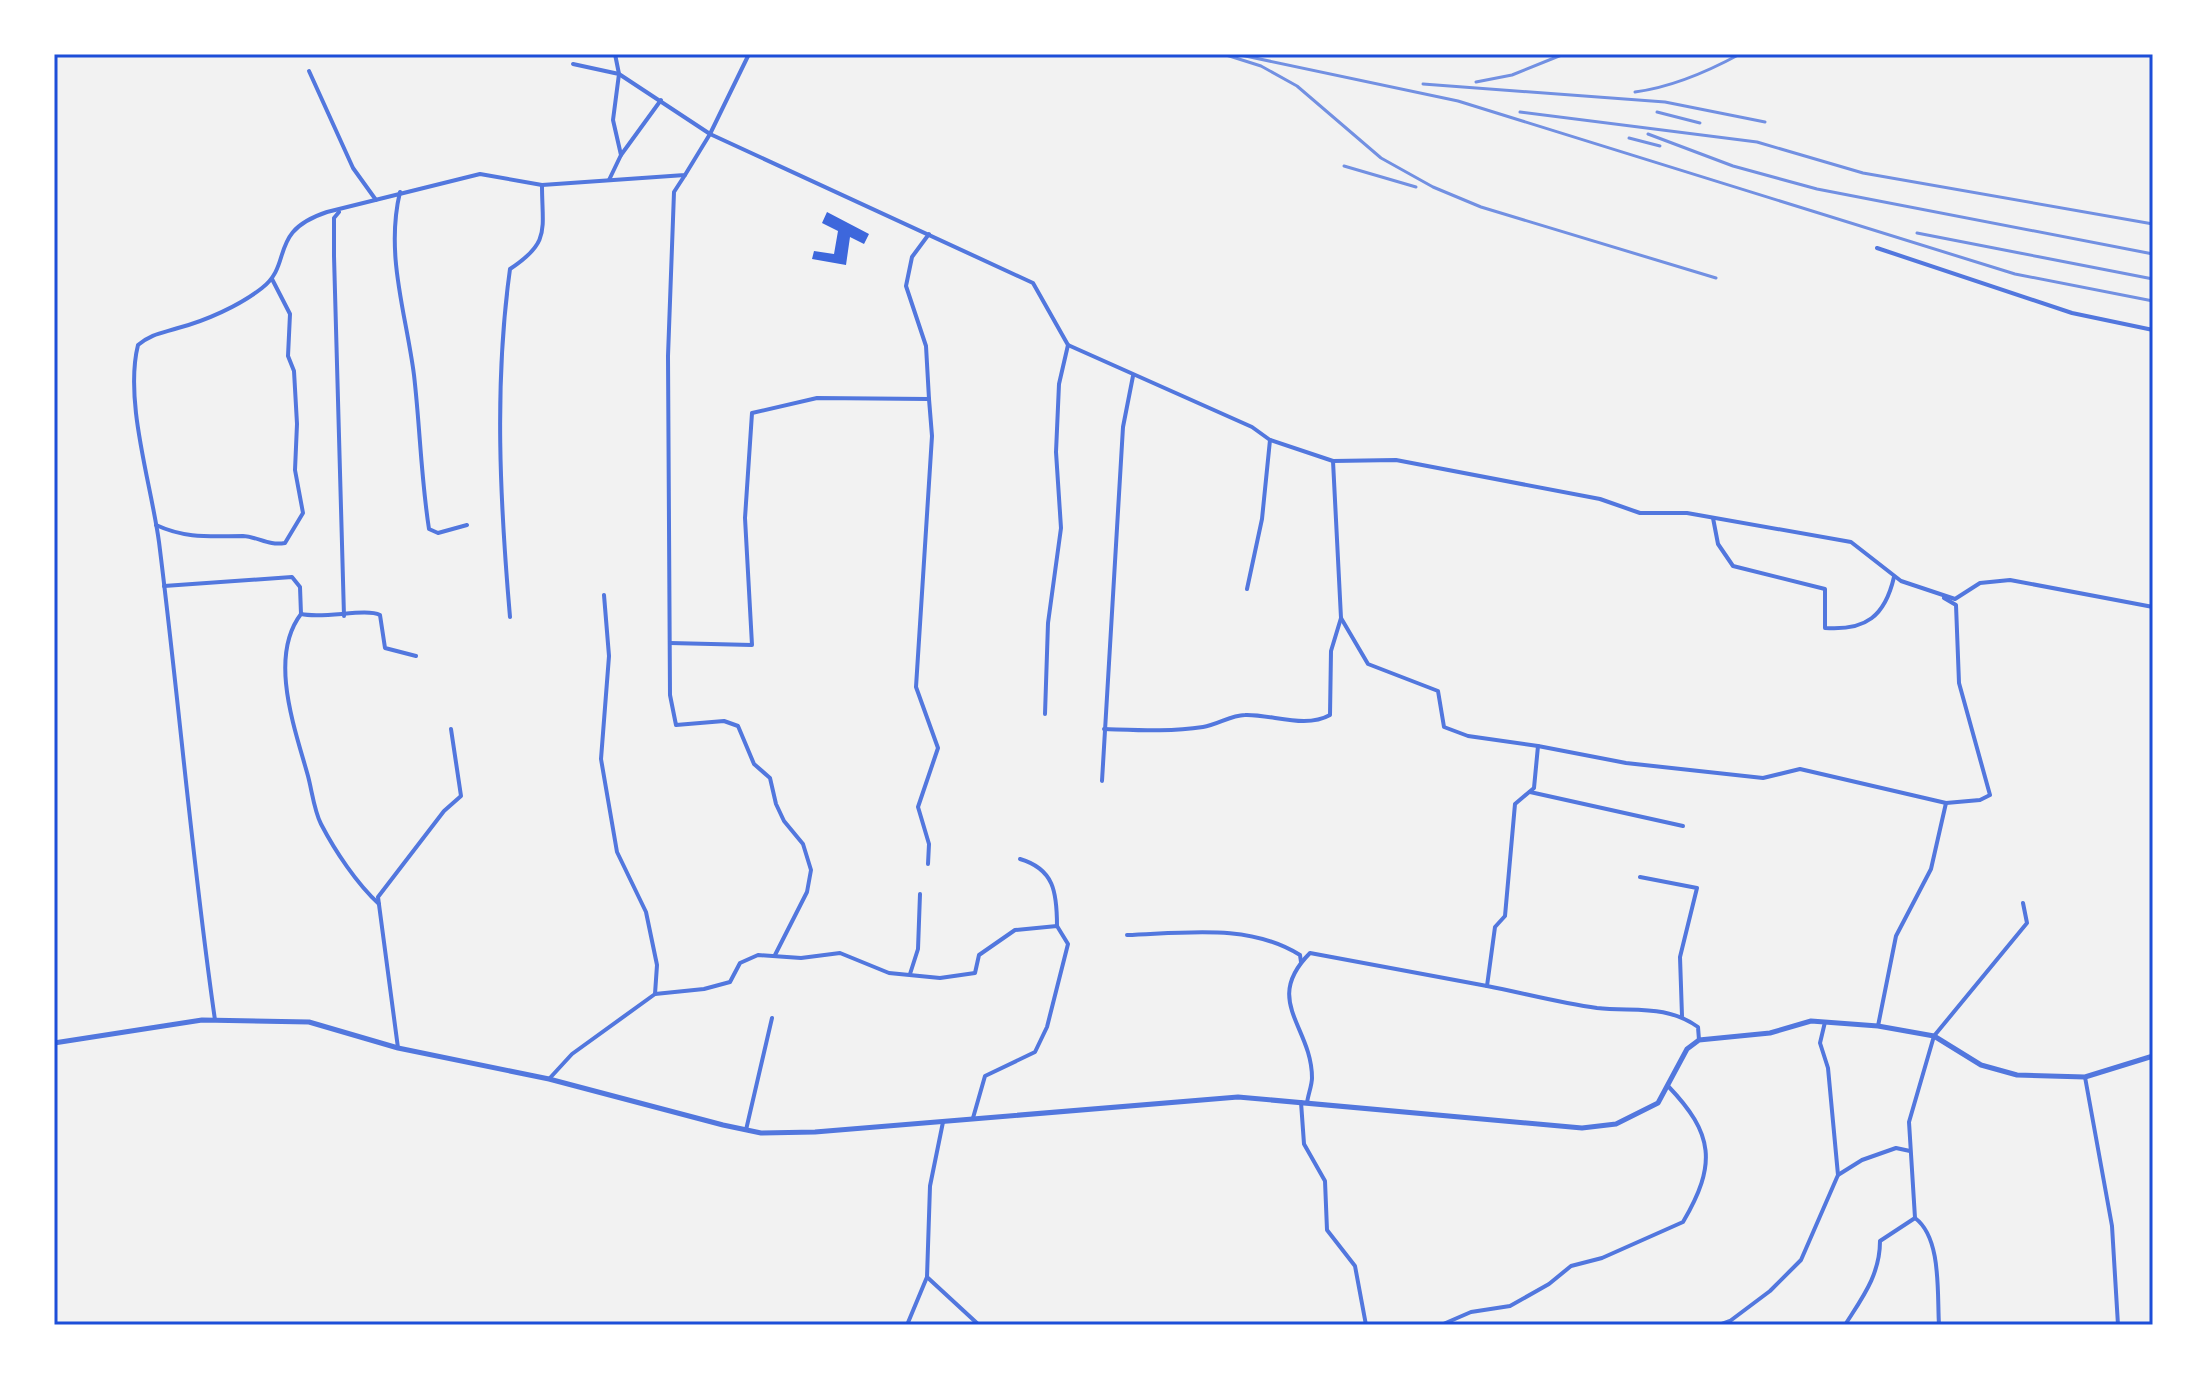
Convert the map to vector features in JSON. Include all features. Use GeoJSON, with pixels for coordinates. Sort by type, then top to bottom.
{"type":"FeatureCollection","features":[{"type":"Feature","properties":{"kind":"street"},"geometry":{"type":"LineString","coordinates":[[615,54],[619,74],[613,120],[621,155]]}},
{"type":"Feature","properties":{"kind":"street"},"geometry":{"type":"LineString","coordinates":[[749,54],[710,134],[674,192],[670,268],[670,695],[676,725],[724,721],[738,726],[754,764],[770,778],[784,821],[803,844],[811,870],[807,892],[775,955]]}},
{"type":"Feature","properties":{"kind":"street"},"geometry":{"type":"LineString","coordinates":[[573,64],[619,74],[710,134],[1033,283],[1068,345],[1252,427],[1270,440],[1333,461],[1396,460],[1600,499],[1640,513],[1687,513],[1851,542],[1894,576],[1955,599],[1980,583],[2010,580],[2153,607]]}},
{"type":"Feature","properties":{"kind":"street"},"geometry":{"type":"LineString","coordinates":[[309,71],[353,168],[376,200]]}},
{"type":"Feature","properties":{"kind":"street"},"geometry":{"type":"LineString","coordinates":[[609,180],[621,155],[661,100]]}},
{"type":"Feature","properties":{"kind":"street"},"geometry":{"type":"LineString","coordinates":[[215,1020],[179,742],[164,586],[132,386],[138,345],[152,334],[200,320],[237,302],[272,279],[289,235],[304,220],[400,192],[480,174],[542,185],[685,175]]}},
{"type":"Feature","properties":{"kind":"street"},"geometry":{"type":"LineString","coordinates":[[510,617],[502,476],[504,312],[510,269],[532,254],[542,240],[542,185]]}},
{"type":"Feature","properties":{"kind":"street"},"geometry":{"type":"LineString","coordinates":[[400,192],[395,215],[393,257],[414,373],[422,487],[429,529],[438,533],[467,525]]}},
{"type":"Feature","properties":{"kind":"street"},"geometry":{"type":"LineString","coordinates":[[339,212],[334,218],[334,256],[344,616]]}},
{"type":"Feature","properties":{"kind":"street"},"geometry":{"type":"LineString","coordinates":[[928,864],[929,844],[918,807],[938,748],[916,687],[932,436],[926,346],[906,286],[912,257],[929,234]]}},
{"type":"Feature","properties":{"kind":"street"},"geometry":{"type":"LineString","coordinates":[[1877,248],[2072,313],[2153,330]]}},
{"type":"Feature","properties":{"kind":"street"},"geometry":{"type":"LineString","coordinates":[[156,525],[177,535],[208,538],[247,536],[271,546],[285,543],[303,513],[295,470],[297,424],[294,371],[288,356],[290,314],[272,279]]}},
{"type":"Feature","properties":{"kind":"street"},"geometry":{"type":"LineString","coordinates":[[1045,714],[1048,623],[1061,528],[1056,452],[1059,384],[1068,345]]}},
{"type":"Feature","properties":{"kind":"street"},"geometry":{"type":"LineString","coordinates":[[1102,781],[1123,427],[1133,376]]}},
{"type":"Feature","properties":{"kind":"street"},"geometry":{"type":"LineString","coordinates":[[670,643],[752,645],[745,518],[752,413],[817,398],[929,399]]}},
{"type":"Feature","properties":{"kind":"street"},"geometry":{"type":"LineString","coordinates":[[1247,589],[1262,519],[1270,440]]}},
{"type":"Feature","properties":{"kind":"street"},"geometry":{"type":"LineString","coordinates":[[1104,729],[1181,730],[1212,726],[1243,715],[1322,719],[1330,715],[1331,651],[1341,618],[1333,461]]}},
{"type":"Feature","properties":{"kind":"street"},"geometry":{"type":"LineString","coordinates":[[1713,518],[1718,544],[1733,566],[1825,589],[1825,628],[1862,625],[1878,614],[1889,600],[1894,576]]}},
{"type":"Feature","properties":{"kind":"street"},"geometry":{"type":"LineString","coordinates":[[164,586],[292,577],[300,587],[301,614],[293,625],[286,657],[289,700],[317,809],[328,834],[367,893],[379,904]]}},
{"type":"Feature","properties":{"kind":"street"},"geometry":{"type":"LineString","coordinates":[[1341,618],[1368,664],[1438,691],[1444,727],[1468,736],[1626,763],[1763,778],[1800,769],[1946,803],[1980,800],[1990,795],[1959,683],[1956,605],[1939,594]]}},
{"type":"Feature","properties":{"kind":"street"},"geometry":{"type":"LineString","coordinates":[[604,595],[609,656],[601,759],[617,852],[646,912],[657,965],[655,994]]}},
{"type":"Feature","properties":{"kind":"street"},"geometry":{"type":"LineString","coordinates":[[301,614],[344,616],[373,612],[380,615],[385,648],[416,656]]}},
{"type":"Feature","properties":{"kind":"street"},"geometry":{"type":"LineString","coordinates":[[398,1048],[378,897],[444,811],[461,796],[451,729]]}},
{"type":"Feature","properties":{"kind":"street"},"geometry":{"type":"LineString","coordinates":[[1487,986],[1495,927],[1505,916],[1515,804],[1534,788],[1538,746]]}},
{"type":"Feature","properties":{"kind":"street"},"geometry":{"type":"LineString","coordinates":[[1530,792],[1683,826]]}},
{"type":"Feature","properties":{"kind":"street"},"geometry":{"type":"LineString","coordinates":[[1878,1026],[1896,936],[1931,869],[1946,803]]}},
{"type":"Feature","properties":{"kind":"street"},"geometry":{"type":"LineString","coordinates":[[973,1118],[985,1076],[1035,1052],[1047,1027],[1068,944],[1057,926],[1048,873],[1041,865],[1020,859]]}},
{"type":"Feature","properties":{"kind":"street"},"geometry":{"type":"LineString","coordinates":[[1640,877],[1697,888],[1680,957],[1682,1016]]}},
{"type":"Feature","properties":{"kind":"street"},"geometry":{"type":"LineString","coordinates":[[910,975],[918,949],[920,894]]}},
{"type":"Feature","properties":{"kind":"street"},"geometry":{"type":"LineString","coordinates":[[1915,1218],[1909,1122],[1934,1036],[2027,923],[2023,903]]}},
{"type":"Feature","properties":{"kind":"street"},"geometry":{"type":"LineString","coordinates":[[549,1079],[572,1054],[655,994],[704,989],[730,982],[740,963],[758,955],[801,958],[840,953],[889,973],[940,978],[975,973],[979,955],[1015,930],[1057,926]]}},
{"type":"Feature","properties":{"kind":"street"},"geometry":{"type":"LineString","coordinates":[[1127,935],[1249,934],[1279,942],[1300,955],[1301,962]]}},
{"type":"Feature","properties":{"kind":"street"},"geometry":{"type":"LineString","coordinates":[[1366,1325],[1355,1266],[1327,1230],[1325,1181],[1304,1144],[1304,1103],[1312,1077],[1286,993],[1295,968],[1310,953],[1598,1008],[1646,1008],[1682,1016],[1698,1027],[1699,1040]]}},
{"type":"Feature","properties":{"kind":"street"},"geometry":{"type":"LineString","coordinates":[[746,1130],[772,1018]]}},
{"type":"Feature","properties":{"kind":"street"},"geometry":{"type":"LineString","coordinates":[[54,1043],[215,1020],[309,1022],[398,1048],[549,1079],[746,1130],[815,1132],[1238,1097],[1582,1128],[1616,1124],[1658,1103],[1687,1049],[1699,1040],[1770,1033],[1811,1021],[1878,1026],[1934,1036],[1981,1065],[2017,1075],[2057,1079],[2085,1077],[2153,1056]]}},
{"type":"Feature","properties":{"kind":"street"},"geometry":{"type":"LineString","coordinates":[[1719,1325],[1730,1321],[1770,1291],[1801,1260],[1838,1175],[1828,1068],[1820,1043],[1825,1022]]}},
{"type":"Feature","properties":{"kind":"street"},"geometry":{"type":"LineString","coordinates":[[2085,1077],[2112,1226],[2118,1325]]}},
{"type":"Feature","properties":{"kind":"street"},"geometry":{"type":"LineString","coordinates":[[1441,1325],[1471,1312],[1510,1306],[1549,1284],[1571,1266],[1602,1258],[1683,1222],[1707,1162],[1703,1129],[1690,1109],[1668,1086]]}},
{"type":"Feature","properties":{"kind":"street"},"geometry":{"type":"LineString","coordinates":[[907,1325],[927,1277],[930,1186],[944,1120]]}},
{"type":"Feature","properties":{"kind":"street"},"geometry":{"type":"LineString","coordinates":[[1838,1175],[1862,1160],[1896,1148],[1910,1151]]}},
{"type":"Feature","properties":{"kind":"street"},"geometry":{"type":"LineString","coordinates":[[1845,1325],[1880,1262],[1880,1241],[1915,1218]]}},
{"type":"Feature","properties":{"kind":"street"},"geometry":{"type":"LineString","coordinates":[[1915,1218],[1925,1225],[1932,1247],[1939,1325]]}},
{"type":"Feature","properties":{"kind":"street"},"geometry":{"type":"LineString","coordinates":[[927,1277],[979,1325]]}},
{"type":"Feature","properties":{"kind":"building"},"geometry":{"type":"Polygon","coordinates":[[[827,212],[869,234],[864,244],[850,237],[846,265],[812,259],[814,251],[834,254],[838,231],[822,223],[827,212]]]}},
{"type":"Feature","properties":{"kind":"railway"},"geometry":{"type":"LineString","coordinates":[[1223,54],[1261,66],[1297,86],[1381,158],[1433,187],[1481,207],[1716,278]]}},
{"type":"Feature","properties":{"kind":"railway"},"geometry":{"type":"LineString","coordinates":[[1236,54],[1458,101],[2015,274],[2153,301]]}},
{"type":"Feature","properties":{"kind":"railway"},"geometry":{"type":"LineString","coordinates":[[1476,82],[1512,75],[1564,54]]}},
{"type":"Feature","properties":{"kind":"railway"},"geometry":{"type":"LineString","coordinates":[[1635,92],[1689,78],[1740,54]]}},
{"type":"Feature","properties":{"kind":"railway"},"geometry":{"type":"LineString","coordinates":[[1423,84],[1665,102],[1765,122]]}},
{"type":"Feature","properties":{"kind":"railway"},"geometry":{"type":"LineString","coordinates":[[1520,112],[1757,142],[1863,173],[2153,224]]}},
{"type":"Feature","properties":{"kind":"railway"},"geometry":{"type":"LineString","coordinates":[[1657,112],[1700,123]]}},
{"type":"Feature","properties":{"kind":"railway"},"geometry":{"type":"LineString","coordinates":[[1648,134],[1733,166],[1817,189],[2153,254]]}},
{"type":"Feature","properties":{"kind":"railway"},"geometry":{"type":"LineString","coordinates":[[1629,138],[1660,146]]}},
{"type":"Feature","properties":{"kind":"railway"},"geometry":{"type":"LineString","coordinates":[[1344,166],[1416,187]]}},
{"type":"Feature","properties":{"kind":"railway"},"geometry":{"type":"LineString","coordinates":[[1917,233],[2153,279]]}}]}
